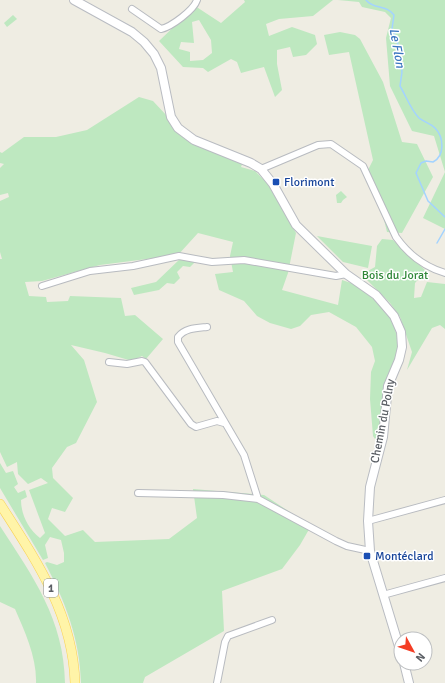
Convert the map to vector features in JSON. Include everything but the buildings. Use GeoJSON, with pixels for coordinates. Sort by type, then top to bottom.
{"type":"FeatureCollection","features":[{"type":"Feature","properties":{"kind":"main road","name":"1"},"geometry":{"type":"LineString","coordinates":[[0,504],[38,564],[57,601],[70,642],[75,683]]}},
{"type":"Feature","properties":{"kind":"street"},"geometry":{"type":"LineString","coordinates":[[74,0],[132,32],[148,46],[156,58],[164,76],[171,117],[182,132],[194,140],[251,163],[261,169],[318,145],[328,143],[335,146],[363,166],[396,237],[404,248],[420,261],[445,273]]}},
{"type":"Feature","properties":{"kind":"street"},"geometry":{"type":"LineString","coordinates":[[132,9],[161,29],[168,28],[184,15],[197,0]]}},
{"type":"Feature","properties":{"kind":"street","name":"Chemin du Polny"},"geometry":{"type":"LineString","coordinates":[[261,169],[273,184],[296,225],[346,274],[376,295],[388,307],[394,316],[402,339],[401,353],[388,386],[383,437],[370,487],[368,521],[370,551],[394,631]]}},
{"type":"Feature","properties":{"kind":"street"},"geometry":{"type":"LineString","coordinates":[[42,286],[90,271],[133,266],[179,256],[212,262],[244,260],[336,276],[346,274]]}},
{"type":"Feature","properties":{"kind":"street"},"geometry":{"type":"LineString","coordinates":[[207,326],[188,330],[179,335],[177,339],[224,423],[244,454],[258,499]]}},
{"type":"Feature","properties":{"kind":"street"},"geometry":{"type":"LineString","coordinates":[[109,362],[127,364],[142,361],[144,362],[191,424],[196,428],[217,421],[224,423]]}},
{"type":"Feature","properties":{"kind":"street"},"geometry":{"type":"LineString","coordinates":[[138,493],[223,495],[258,499],[336,541],[347,546],[370,551]]}},
{"type":"Feature","properties":{"kind":"street"},"geometry":{"type":"LineString","coordinates":[[368,521],[445,500]]}},
{"type":"Feature","properties":{"kind":"street"},"geometry":{"type":"LineString","coordinates":[[383,595],[445,578]]}},
{"type":"Feature","properties":{"kind":"street"},"geometry":{"type":"LineString","coordinates":[[216,683],[225,642],[228,636],[272,620]]}},
{"type":"Feature","properties":{"kind":"street"},"geometry":{"type":"LineString","coordinates":[[406,671],[409,683]]}},
{"type":"Feature","properties":{"kind":"green space"},"geometry":{"type":"Polygon","coordinates":[[[244,0],[333,0],[313,16],[279,19],[266,24],[269,36],[292,27],[315,35],[317,44],[306,55],[293,57],[290,47],[277,50],[277,64],[282,90],[275,97],[264,67],[241,73],[237,62],[231,59],[208,72],[203,68],[183,67],[159,41],[186,15],[192,4],[221,23],[245,2],[244,0]],[[199,20],[192,22],[194,43],[181,42],[179,49],[190,52],[190,61],[203,60],[212,53],[211,40],[199,20]]]}},
{"type":"Feature","properties":{"kind":"green space"},"geometry":{"type":"Polygon","coordinates":[[[338,0],[445,0],[445,172],[434,136],[412,131],[390,86],[386,38],[391,18],[385,12],[362,7],[359,2],[338,0]]]}},
{"type":"Feature","properties":{"kind":"green space"},"geometry":{"type":"Polygon","coordinates":[[[13,15],[17,19],[7,27],[4,23],[13,15]]]}},
{"type":"Feature","properties":{"kind":"green space"},"geometry":{"type":"Polygon","coordinates":[[[340,32],[355,35],[360,39],[383,82],[402,142],[417,144],[433,177],[402,233],[387,232],[378,195],[367,172],[373,160],[349,52],[329,55],[324,35],[340,32]]]}},
{"type":"Feature","properties":{"kind":"green space"},"geometry":{"type":"Polygon","coordinates":[[[139,97],[153,101],[182,132],[243,162],[241,167],[255,171],[267,183],[296,233],[288,273],[282,290],[338,305],[342,280],[357,285],[385,309],[393,322],[399,344],[381,433],[378,438],[375,439],[373,436],[370,399],[371,372],[375,361],[372,347],[356,327],[329,312],[311,315],[300,326],[291,329],[270,323],[257,316],[244,301],[219,290],[215,274],[233,272],[230,256],[233,242],[198,233],[178,255],[100,265],[42,281],[25,282],[29,296],[46,297],[47,302],[68,301],[70,296],[121,298],[125,316],[135,315],[163,339],[146,359],[142,356],[132,361],[71,345],[84,360],[97,402],[76,443],[67,447],[52,468],[53,478],[73,498],[65,512],[52,508],[48,519],[65,536],[83,530],[95,542],[169,539],[197,518],[193,489],[264,495],[311,526],[300,545],[282,569],[222,591],[224,631],[145,677],[143,683],[81,683],[78,651],[70,621],[59,592],[45,563],[47,562],[57,565],[64,562],[64,553],[61,540],[50,537],[45,545],[48,558],[43,560],[0,488],[0,463],[6,473],[13,471],[18,484],[14,487],[18,493],[25,490],[27,497],[21,500],[22,511],[29,526],[40,538],[45,533],[29,490],[48,483],[41,478],[28,484],[18,474],[17,462],[7,467],[0,452],[0,259],[2,259],[0,252],[0,201],[9,197],[8,193],[0,195],[0,168],[4,164],[0,163],[0,152],[2,153],[24,137],[56,137],[87,130],[139,97]]]}},
{"type":"Feature","properties":{"kind":"green space"},"geometry":{"type":"Polygon","coordinates":[[[445,172],[445,229],[423,218],[445,172]]]}},
{"type":"Feature","properties":{"kind":"green space"},"geometry":{"type":"Polygon","coordinates":[[[341,191],[347,197],[341,203],[337,203],[336,195],[341,191]]]}},
{"type":"Feature","properties":{"kind":"green space"},"geometry":{"type":"Polygon","coordinates":[[[317,236],[372,246],[368,268],[343,262],[317,236]]]}},
{"type":"Feature","properties":{"kind":"green space","name":"Bois du Jorat"},"geometry":{"type":"Polygon","coordinates":[[[382,239],[393,240],[426,271],[415,283],[414,298],[421,297],[427,282],[445,284],[445,329],[440,325],[432,328],[407,370],[412,352],[400,317],[390,303],[364,277],[364,273],[375,267],[377,246],[382,239]]]}},
{"type":"Feature","properties":{"kind":"green space"},"geometry":{"type":"Polygon","coordinates":[[[181,258],[197,260],[190,267],[183,266],[177,272],[180,278],[174,284],[167,283],[159,290],[134,295],[131,288],[156,282],[181,258]]]}},
{"type":"Feature","properties":{"kind":"green space"},"geometry":{"type":"Polygon","coordinates":[[[0,526],[35,581],[53,619],[63,660],[65,683],[36,683],[35,664],[15,609],[0,602],[0,526]]]}},
{"type":"Feature","properties":{"kind":"waterway","name":"Le Flon"},"geometry":{"type":"LineString","coordinates":[[366,0],[373,5],[387,9],[394,15],[392,29],[397,39],[402,72],[400,86],[416,115],[435,128],[440,136],[442,146],[440,155],[433,162],[426,161],[421,163],[416,173],[428,201],[445,217]]}},
{"type":"Feature","properties":{"kind":"waterway"},"geometry":{"type":"LineString","coordinates":[[437,243],[445,229]]}},
{"type":"Feature","properties":{"kind":"place","name":"Florimont"},"geometry":{"type":"Point","coordinates":[276,182]}},
{"type":"Feature","properties":{"kind":"place","name":"Montéclard"},"geometry":{"type":"Point","coordinates":[367,556]}}]}
